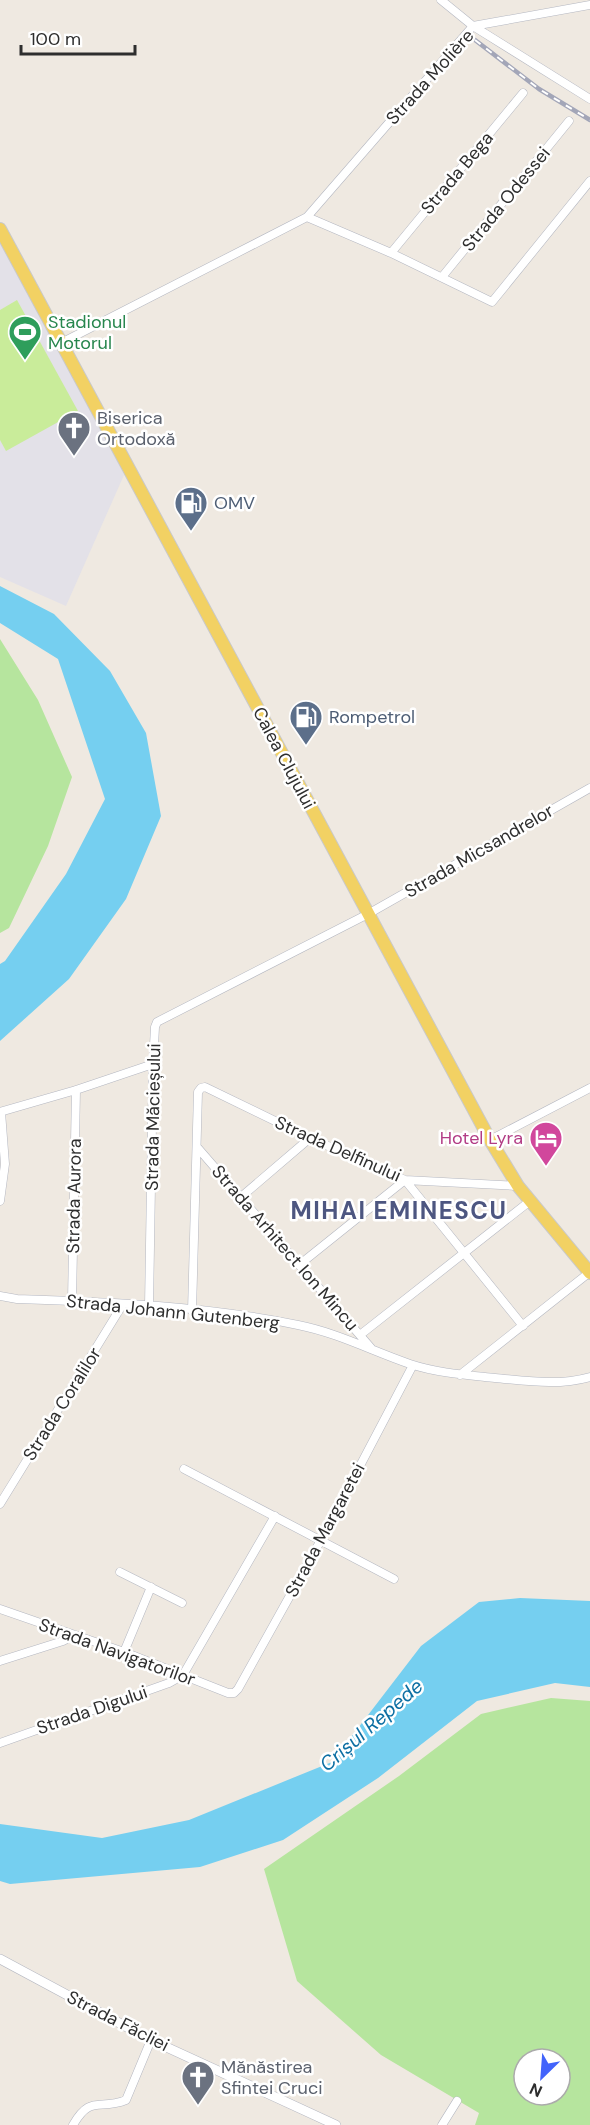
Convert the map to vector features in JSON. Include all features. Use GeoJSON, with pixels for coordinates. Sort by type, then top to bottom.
{"type":"FeatureCollection","features":[{"type":"Feature","properties":{"kind":"main road","name":"Calea Clujului"},"geometry":{"type":"LineString","coordinates":[[0,229],[490,1140],[530,1202],[590,1272]]}},
{"type":"Feature","properties":{"kind":"street"},"geometry":{"type":"LineString","coordinates":[[441,0],[473,26],[590,99]]}},
{"type":"Feature","properties":{"kind":"street","name":"Strada Molière"},"geometry":{"type":"LineString","coordinates":[[61,343],[307,217],[473,26],[590,4]]}},
{"type":"Feature","properties":{"kind":"street","name":"Strada Bega"},"geometry":{"type":"LineString","coordinates":[[391,253],[523,93]]}},
{"type":"Feature","properties":{"kind":"street","name":"Strada Odessei"},"geometry":{"type":"LineString","coordinates":[[442,277],[569,121]]}},
{"type":"Feature","properties":{"kind":"street"},"geometry":{"type":"LineString","coordinates":[[307,217],[391,253],[492,302],[590,181]]}},
{"type":"Feature","properties":{"kind":"street","name":"Strada Micsandrelor"},"geometry":{"type":"LineString","coordinates":[[368,914],[590,788]]}},
{"type":"Feature","properties":{"kind":"street","name":"Strada Măcieșului"},"geometry":{"type":"LineString","coordinates":[[148,1306],[153,1064],[157,1022],[368,914]]}},
{"type":"Feature","properties":{"kind":"street"},"geometry":{"type":"LineString","coordinates":[[0,1201],[5,1164],[0,1112],[153,1064]]}},
{"type":"Feature","properties":{"kind":"street","name":"Strada Delfinului"},"geometry":{"type":"LineString","coordinates":[[197,1147],[198,1092],[205,1087],[310,1138],[405,1180],[518,1186]]}},
{"type":"Feature","properties":{"kind":"street"},"geometry":{"type":"LineString","coordinates":[[490,1140],[590,1088]]}},
{"type":"Feature","properties":{"kind":"street","name":"Strada Aurora"},"geometry":{"type":"LineString","coordinates":[[72,1301],[76,1090]]}},
{"type":"Feature","properties":{"kind":"street"},"geometry":{"type":"LineString","coordinates":[[240,1197],[310,1138]]}},
{"type":"Feature","properties":{"kind":"street"},"geometry":{"type":"LineString","coordinates":[[192,1311],[197,1147]]}},
{"type":"Feature","properties":{"kind":"street","name":"Strada Arhitect Ion Mincu"},"geometry":{"type":"LineString","coordinates":[[197,1147],[373,1350]]}},
{"type":"Feature","properties":{"kind":"street"},"geometry":{"type":"LineString","coordinates":[[299,1264],[405,1180],[523,1326]]}},
{"type":"Feature","properties":{"kind":"street"},"geometry":{"type":"LineString","coordinates":[[360,1335],[530,1202]]}},
{"type":"Feature","properties":{"kind":"street"},"geometry":{"type":"LineString","coordinates":[[460,1375],[590,1272]]}},
{"type":"Feature","properties":{"kind":"street","name":"Strada Johann Gutenberg"},"geometry":{"type":"LineString","coordinates":[[0,1296],[17,1299],[148,1306],[266,1319],[336,1335],[413,1365],[460,1375],[551,1383],[573,1382],[590,1377]]}},
{"type":"Feature","properties":{"kind":"street","name":"Strada Coralilor"},"geometry":{"type":"LineString","coordinates":[[0,1504],[123,1304]]}},
{"type":"Feature","properties":{"kind":"street","name":"Strada Margaretei"},"geometry":{"type":"LineString","coordinates":[[234,1693],[321,1540],[413,1365]]}},
{"type":"Feature","properties":{"kind":"street"},"geometry":{"type":"LineString","coordinates":[[184,1469],[394,1579]]}},
{"type":"Feature","properties":{"kind":"street"},"geometry":{"type":"LineString","coordinates":[[183,1675],[275,1515]]}},
{"type":"Feature","properties":{"kind":"street"},"geometry":{"type":"LineString","coordinates":[[120,1572],[182,1603]]}},
{"type":"Feature","properties":{"kind":"street"},"geometry":{"type":"LineString","coordinates":[[124,1652],[151,1587]]}},
{"type":"Feature","properties":{"kind":"street","name":"Strada Navigatorilor"},"geometry":{"type":"LineString","coordinates":[[0,1609],[124,1652],[228,1693],[234,1693]]}},
{"type":"Feature","properties":{"kind":"street"},"geometry":{"type":"LineString","coordinates":[[0,1661],[75,1635]]}},
{"type":"Feature","properties":{"kind":"street","name":"Strada Digului"},"geometry":{"type":"LineString","coordinates":[[0,1743],[169,1683],[183,1675]]}},
{"type":"Feature","properties":{"kind":"street","name":"Strada Făcliei"},"geometry":{"type":"LineString","coordinates":[[0,1959],[151,2040],[336,2125]]}},
{"type":"Feature","properties":{"kind":"street"},"geometry":{"type":"LineString","coordinates":[[73,2125],[87,2107],[117,2104],[126,2100],[151,2040]]}},
{"type":"Feature","properties":{"kind":"street"},"geometry":{"type":"LineString","coordinates":[[442,2125],[457,2101]]}},
{"type":"Feature","properties":{"kind":"shaded area"},"geometry":{"type":"Polygon","coordinates":[[[0,226],[61,343],[124,475],[66,606],[0,577],[0,226]]]}},
{"type":"Feature","properties":{"kind":"green space","name":"Stadionul Motorul"},"geometry":{"type":"Polygon","coordinates":[[[17,300],[78,411],[6,451],[0,440],[0,310],[17,300]]]}},
{"type":"Feature","properties":{"kind":"green space"},"geometry":{"type":"Polygon","coordinates":[[[0,639],[38,700],[72,777],[48,846],[9,928],[0,933],[0,639]]]}},
{"type":"Feature","properties":{"kind":"green space"},"geometry":{"type":"Polygon","coordinates":[[[551,1698],[590,1701],[590,2125],[475,2125],[479,2113],[381,2055],[297,1981],[264,1869],[399,1776],[481,1714],[551,1698]]]}},
{"type":"Feature","properties":{"kind":"water"},"geometry":{"type":"Polygon","coordinates":[[[0,586],[54,614],[110,671],[146,733],[161,816],[126,899],[69,979],[0,1041],[0,964],[5,961],[66,874],[105,799],[58,659],[0,623],[0,586]]]}},
{"type":"Feature","properties":{"kind":"water","name":"Crișul Repede"},"geometry":{"type":"Polygon","coordinates":[[[520,1598],[590,1601],[590,1687],[555,1683],[477,1701],[378,1778],[283,1840],[200,1867],[10,1884],[0,1881],[0,1824],[102,1838],[189,1820],[332,1762],[421,1646],[479,1602],[520,1598]]]}},
{"type":"Feature","properties":{"kind":"railway"},"geometry":{"type":"LineString","coordinates":[[475,40],[539,89],[590,120]]}},
{"type":"Feature","properties":{"kind":"place","name":"Stadionul Motorul"},"geometry":{"type":"Point","coordinates":[25,361]}},
{"type":"Feature","properties":{"kind":"place","name":"Biserica Ortodoxă"},"geometry":{"type":"Point","coordinates":[74,457]}},
{"type":"Feature","properties":{"kind":"place","name":"OMV"},"geometry":{"type":"Point","coordinates":[191,532]}},
{"type":"Feature","properties":{"kind":"place","name":"Rompetrol"},"geometry":{"type":"Point","coordinates":[306,746]}},
{"type":"Feature","properties":{"kind":"place","name":"Hotel Lyra"},"geometry":{"type":"Point","coordinates":[546,1167]}},
{"type":"Feature","properties":{"kind":"place","name":"Mănăstirea Sfintei Cruci"},"geometry":{"type":"Point","coordinates":[198,2106]}},
{"type":"Feature","properties":{"kind":"district","name":"MIHAI EMINESCU"},"geometry":{"type":"Point","coordinates":[399,1210]}}]}
